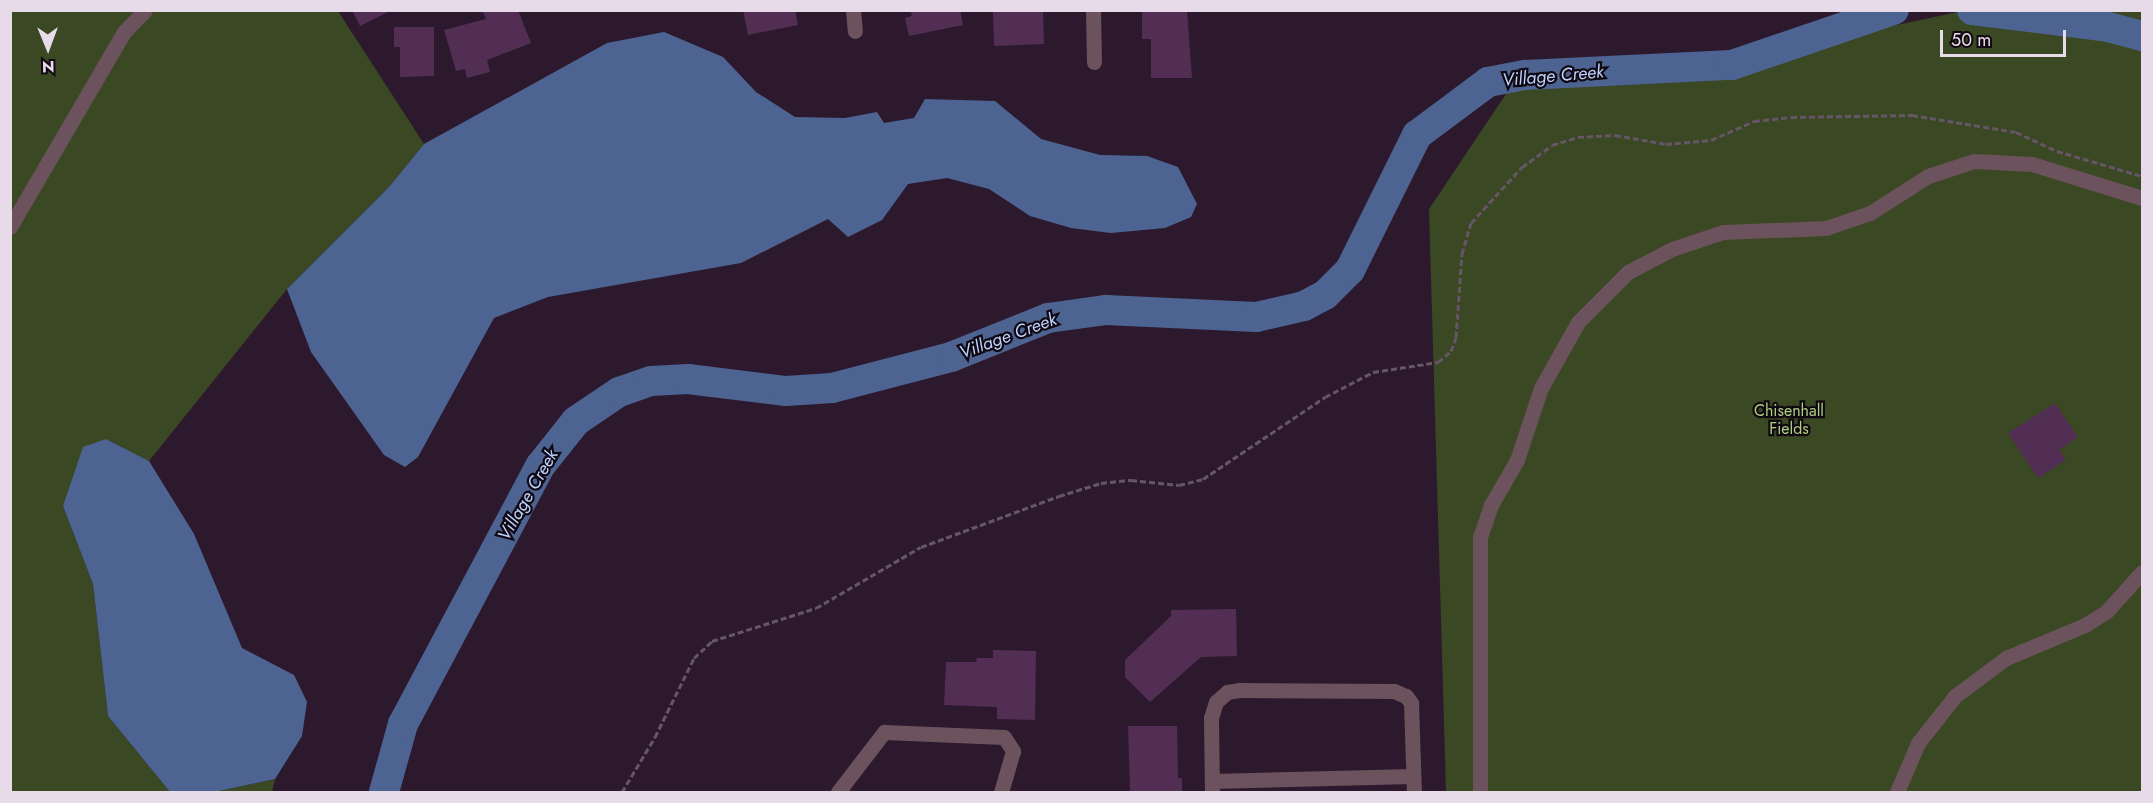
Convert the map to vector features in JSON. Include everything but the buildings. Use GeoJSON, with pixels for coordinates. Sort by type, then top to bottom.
{"type":"FeatureCollection","features":[{"type":"Feature","properties":{"kind":"street"},"geometry":{"type":"LineString","coordinates":[[10,227],[124,32],[146,10]]}},
{"type":"Feature","properties":{"kind":"street"},"geometry":{"type":"LineString","coordinates":[[853,10],[855,31]]}},
{"type":"Feature","properties":{"kind":"street"},"geometry":{"type":"LineString","coordinates":[[1093,10],[1094,62]]}},
{"type":"Feature","properties":{"kind":"street"},"geometry":{"type":"LineString","coordinates":[[1480,792],[1480,537],[1491,505],[1517,460],[1541,388],[1578,322],[1628,272],[1672,249],[1723,232],[1826,228],[1870,213],[1928,176],[1974,161],[2032,164],[2142,198]]}},
{"type":"Feature","properties":{"kind":"street"},"geometry":{"type":"LineString","coordinates":[[1897,792],[1918,743],[1955,696],[2006,658],[2085,625],[2106,612],[2142,572]]}},
{"type":"Feature","properties":{"kind":"street"},"geometry":{"type":"LineString","coordinates":[[1413,776],[1296,786],[1212,787],[1211,718],[1216,702],[1227,692],[1239,690],[1394,691],[1406,696],[1411,703],[1414,792]]}},
{"type":"Feature","properties":{"kind":"street"},"geometry":{"type":"LineString","coordinates":[[838,792],[884,732],[1004,737],[1013,751],[1001,792]]}},
{"type":"Feature","properties":{"kind":"path"},"geometry":{"type":"LineString","coordinates":[[622,792],[655,737],[694,658],[712,641],[816,608],[921,547],[1059,496],[1101,483],[1131,480],[1179,485],[1203,479],[1325,397],[1373,372],[1438,362],[1451,351],[1456,337],[1462,254],[1472,223],[1522,167],[1552,145],[1578,137],[1614,135],[1666,144],[1711,140],[1754,121],[1791,117],[1912,115],[2016,132],[2057,151],[2142,176]]}},
{"type":"Feature","properties":{"kind":"green space"},"geometry":{"type":"Polygon","coordinates":[[[10,11],[338,11],[424,144],[389,187],[287,289],[149,461],[106,439],[63,506],[93,584],[108,716],[170,792],[11,792],[10,11]]]}},
{"type":"Feature","properties":{"kind":"green space","name":"Chisenhall Fields"},"geometry":{"type":"Polygon","coordinates":[[[1963,11],[2142,11],[2142,792],[1446,792],[1429,209],[1514,82],[1716,63],[1963,11]]]}},
{"type":"Feature","properties":{"kind":"green space"},"geometry":{"type":"Polygon","coordinates":[[[275,779],[272,792],[191,792],[219,791],[275,779]]]}},
{"type":"Feature","properties":{"kind":"water"},"geometry":{"type":"Polygon","coordinates":[[[664,32],[723,57],[756,92],[795,117],[845,118],[877,112],[884,123],[914,118],[925,99],[995,101],[1041,139],[1100,155],[1147,156],[1178,167],[1197,204],[1191,217],[1165,228],[1111,233],[1071,228],[1030,216],[989,189],[947,178],[908,184],[882,220],[848,237],[828,219],[741,263],[548,297],[494,318],[418,457],[405,467],[384,455],[311,352],[287,289],[389,187],[424,144],[607,43],[664,32]]]}},
{"type":"Feature","properties":{"kind":"water"},"geometry":{"type":"Polygon","coordinates":[[[106,439],[149,461],[194,534],[242,648],[294,675],[307,702],[302,736],[275,779],[219,791],[170,792],[108,716],[93,584],[63,506],[83,447],[106,439]]]}},
{"type":"Feature","properties":{"kind":"waterway","name":"Village Creek"},"geometry":{"type":"LineString","coordinates":[[384,792],[403,724],[541,465],[576,421],[619,392],[651,381],[688,379],[786,391],[832,388],[951,357],[1048,318],[1106,310],[1256,317],[1304,306],[1325,295],[1350,270],[1417,135],[1488,82],[1525,75],[1732,65],[1894,10]]}},
{"type":"Feature","properties":{"kind":"waterway","name":"Village Creek"},"geometry":{"type":"LineString","coordinates":[[1972,10],[2108,27],[2142,36]]}}]}
